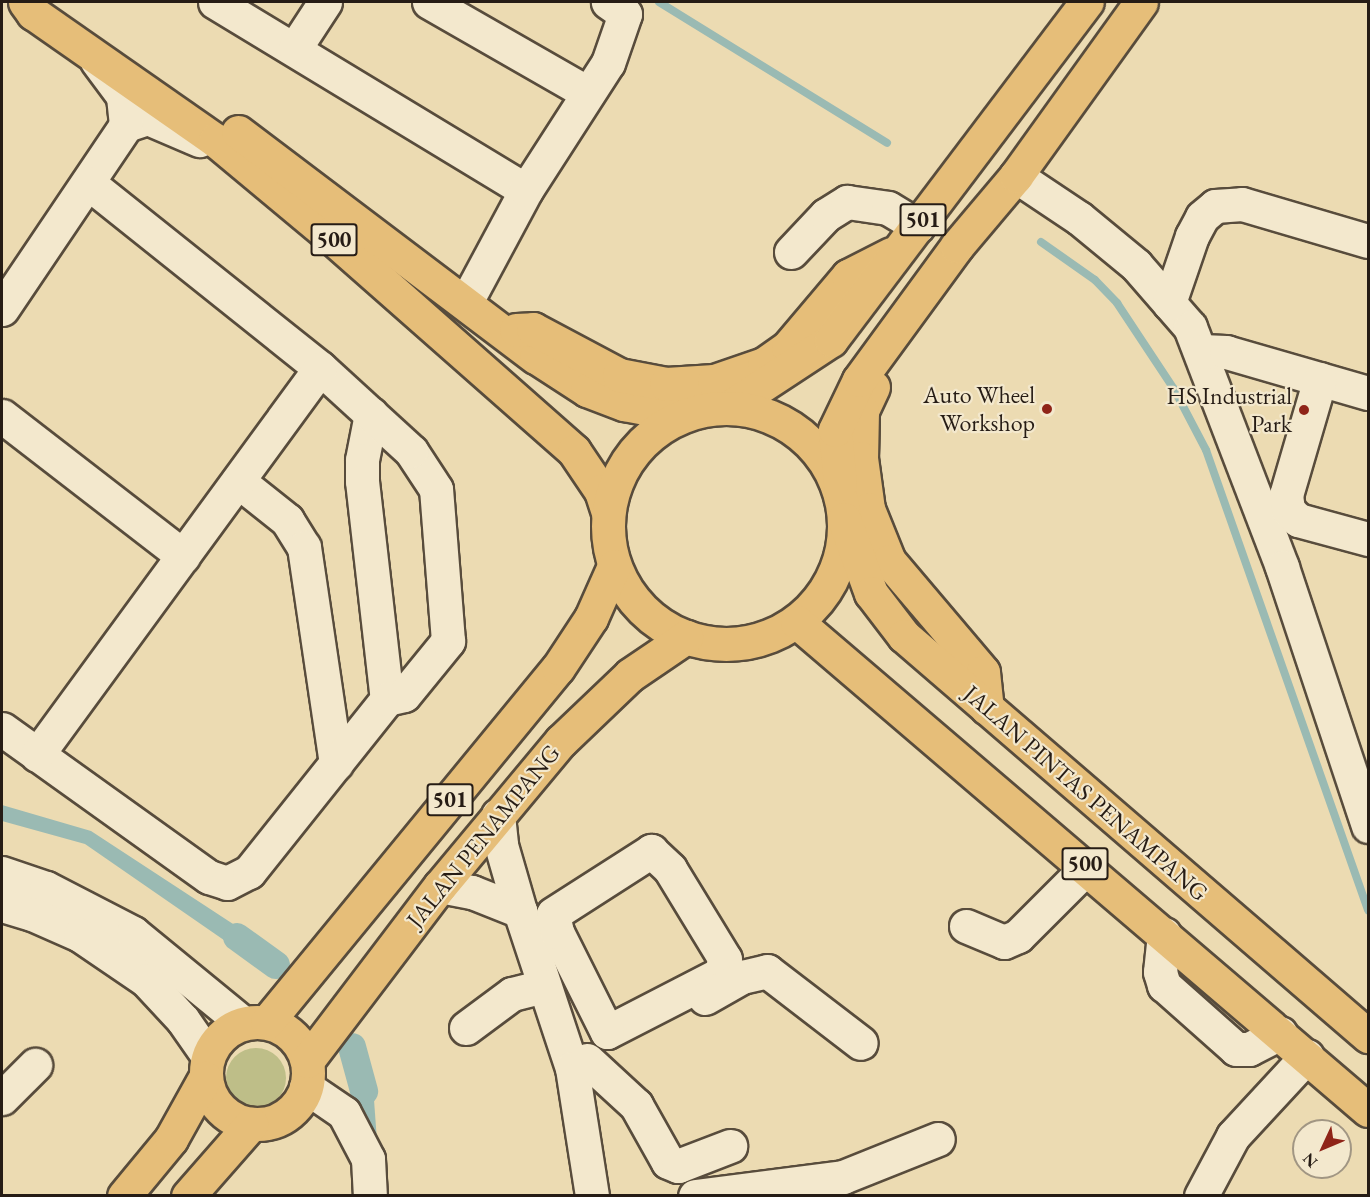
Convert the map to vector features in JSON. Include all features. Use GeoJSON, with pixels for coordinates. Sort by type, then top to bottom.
{"type":"FeatureCollection","features":[{"type":"Feature","properties":{"kind":"main road","name":"500"},"geometry":{"type":"LineString","coordinates":[[25,2],[33,13],[230,153],[574,451],[601,491],[608,513],[614,566],[631,597],[655,621],[686,637],[734,644],[762,639],[797,622],[824,593],[840,558],[843,511],[828,466],[802,435],[768,415],[729,407],[682,415],[654,431],[632,453],[616,481],[608,513]]}},
{"type":"Feature","properties":{"kind":"main road","name":"500"},"geometry":{"type":"LineString","coordinates":[[49,2],[179,89],[587,390],[624,404],[682,415]]}},
{"type":"Feature","properties":{"kind":"main road","name":"501"},"geometry":{"type":"LineString","coordinates":[[729,407],[831,340],[1087,2]]}},
{"type":"Feature","properties":{"kind":"main road","name":"501"},"geometry":{"type":"LineString","coordinates":[[843,511],[835,430],[859,380],[957,246],[1016,176],[1141,2]]}},
{"type":"Feature","properties":{"kind":"main road"},"geometry":{"type":"LineString","coordinates":[[505,331],[533,329],[619,375],[666,384],[714,381],[764,364],[788,346],[848,276],[909,238]]}},
{"type":"Feature","properties":{"kind":"main road"},"geometry":{"type":"LineString","coordinates":[[915,306],[862,411],[861,458],[868,509],[889,561],[983,672],[987,708]]}},
{"type":"Feature","properties":{"kind":"main road","name":"JALAN PINTAS PENAMPANG"},"geometry":{"type":"LineString","coordinates":[[843,511],[871,593],[904,636],[1368,1036]]}},
{"type":"Feature","properties":{"kind":"main road","name":"JALAN PENAMPANG"},"geometry":{"type":"LineString","coordinates":[[255,1022],[558,668],[591,618],[614,566]]}},
{"type":"Feature","properties":{"kind":"main road","name":"500"},"geometry":{"type":"LineString","coordinates":[[797,622],[1088,866],[1368,1110]]}},
{"type":"Feature","properties":{"kind":"main road","name":"JALAN PENAMPANG"},"geometry":{"type":"LineString","coordinates":[[306,1074],[440,886],[498,815],[596,704],[686,637]]}},
{"type":"Feature","properties":{"kind":"main road"},"geometry":{"type":"LineString","coordinates":[[124,1196],[171,1139],[206,1067],[215,1041],[255,1022],[293,1036],[306,1074],[300,1100],[279,1119],[251,1124],[220,1109],[210,1095],[206,1067]]}},
{"type":"Feature","properties":{"kind":"main road"},"geometry":{"type":"LineString","coordinates":[[188,1196],[251,1124]]}},
{"type":"Feature","properties":{"kind":"street"},"geometry":{"type":"LineString","coordinates":[[215,2],[295,48],[526,190]]}},
{"type":"Feature","properties":{"kind":"street"},"geometry":{"type":"LineString","coordinates":[[295,48],[325,2]]}},
{"type":"Feature","properties":{"kind":"street"},"geometry":{"type":"LineString","coordinates":[[429,2],[588,93]]}},
{"type":"Feature","properties":{"kind":"street"},"geometry":{"type":"LineString","coordinates":[[466,302],[526,190],[608,63],[622,6]]}},
{"type":"Feature","properties":{"kind":"street"},"geometry":{"type":"LineString","coordinates":[[90,53],[123,96],[126,125]]}},
{"type":"Feature","properties":{"kind":"street"},"geometry":{"type":"LineString","coordinates":[[2,309],[126,125],[148,118],[166,123],[230,153]]}},
{"type":"Feature","properties":{"kind":"street"},"geometry":{"type":"LineString","coordinates":[[1016,176],[1079,218],[1136,264],[1190,327],[1282,567],[1368,826]]}},
{"type":"Feature","properties":{"kind":"street"},"geometry":{"type":"LineString","coordinates":[[2,729],[209,877],[227,883],[249,872],[387,699],[404,695],[448,640],[436,489],[411,451],[320,368],[88,183]]}},
{"type":"Feature","properties":{"kind":"street"},"geometry":{"type":"LineString","coordinates":[[791,252],[826,215],[847,202],[863,201],[888,208],[909,238]]}},
{"type":"Feature","properties":{"kind":"street"},"geometry":{"type":"LineString","coordinates":[[1169,303],[1192,236],[1202,217],[1215,206],[1242,204],[1368,240]]}},
{"type":"Feature","properties":{"kind":"street"},"geometry":{"type":"LineString","coordinates":[[1201,351],[1226,352],[1368,393]]}},
{"type":"Feature","properties":{"kind":"street"},"geometry":{"type":"LineString","coordinates":[[37,755],[320,368]]}},
{"type":"Feature","properties":{"kind":"street"},"geometry":{"type":"LineString","coordinates":[[1320,379],[1286,495],[1288,510],[1298,520],[1368,539]]}},
{"type":"Feature","properties":{"kind":"street"},"geometry":{"type":"LineString","coordinates":[[371,414],[362,460],[362,481],[387,699]]}},
{"type":"Feature","properties":{"kind":"street"},"geometry":{"type":"LineString","coordinates":[[2,416],[183,556]]}},
{"type":"Feature","properties":{"kind":"street"},"geometry":{"type":"LineString","coordinates":[[238,481],[287,520],[304,547],[336,764]]}},
{"type":"Feature","properties":{"kind":"street"},"geometry":{"type":"LineString","coordinates":[[498,815],[501,845],[532,917],[544,986],[579,1064],[592,1196]]}},
{"type":"Feature","properties":{"kind":"street"},"geometry":{"type":"LineString","coordinates":[[440,886],[472,892],[532,917],[557,932],[607,1032],[720,974],[725,959],[670,869],[651,851],[532,917]]}},
{"type":"Feature","properties":{"kind":"street"},"geometry":{"type":"LineString","coordinates":[[966,926],[1004,942],[1018,936],[1088,866]]}},
{"type":"Feature","properties":{"kind":"street"},"geometry":{"type":"LineString","coordinates":[[2,873],[46,888],[133,933],[255,1022]]}},
{"type":"Feature","properties":{"kind":"street"},"geometry":{"type":"LineString","coordinates":[[2,905],[80,935],[146,980],[183,1020],[206,1067]]}},
{"type":"Feature","properties":{"kind":"street"},"geometry":{"type":"LineString","coordinates":[[579,1064],[761,970],[778,977],[861,1043]]}},
{"type":"Feature","properties":{"kind":"street"},"geometry":{"type":"LineString","coordinates":[[466,1028],[512,994],[544,986]]}},
{"type":"Feature","properties":{"kind":"street"},"geometry":{"type":"LineString","coordinates":[[1201,1196],[1233,1136],[1306,1056]]}},
{"type":"Feature","properties":{"kind":"street"},"geometry":{"type":"LineString","coordinates":[[579,1064],[636,1106],[668,1162],[678,1166],[730,1146]]}},
{"type":"Feature","properties":{"kind":"street"},"geometry":{"type":"LineString","coordinates":[[2,1098],[35,1065]]}},
{"type":"Feature","properties":{"kind":"street"},"geometry":{"type":"LineString","coordinates":[[306,1074],[344,1113],[368,1159],[370,1196]]}},
{"type":"Feature","properties":{"kind":"street"},"geometry":{"type":"LineString","coordinates":[[695,1196],[849,1186],[938,1139]]}},
{"type":"Feature","properties":{"kind":"green space"},"geometry":{"type":"Polygon","coordinates":[[[256,1048],[277,1057],[286,1078],[277,1099],[256,1108],[235,1099],[226,1078],[235,1057],[256,1048]]]}},
{"type":"Feature","properties":{"kind":"water"},"geometry":{"type":"Polygon","coordinates":[[[2,805],[91,831],[273,950],[263,967],[85,844],[2,821],[2,805]]]}},
{"type":"Feature","properties":{"kind":"water"},"geometry":{"type":"Polygon","coordinates":[[[362,1047],[374,1100],[381,1195],[369,1159],[350,1060],[362,1047]]]}},
{"type":"Feature","properties":{"kind":"waterway"},"geometry":{"type":"LineString","coordinates":[[659,2],[887,143]]}},
{"type":"Feature","properties":{"kind":"waterway"},"geometry":{"type":"LineString","coordinates":[[1041,242],[1095,280],[1117,303],[1174,389],[1206,450],[1368,910]]}},
{"type":"Feature","properties":{"kind":"waterway"},"geometry":{"type":"LineString","coordinates":[[237,937],[276,965]]}},
{"type":"Feature","properties":{"kind":"waterway"},"geometry":{"type":"LineString","coordinates":[[352,1047],[364,1091]]}},
{"type":"Feature","properties":{"kind":"place","name":"Auto Wheel Workshop"},"geometry":{"type":"Point","coordinates":[1047,409]}},
{"type":"Feature","properties":{"kind":"place","name":"HS Industrial Park"},"geometry":{"type":"Point","coordinates":[1304,410]}}]}
